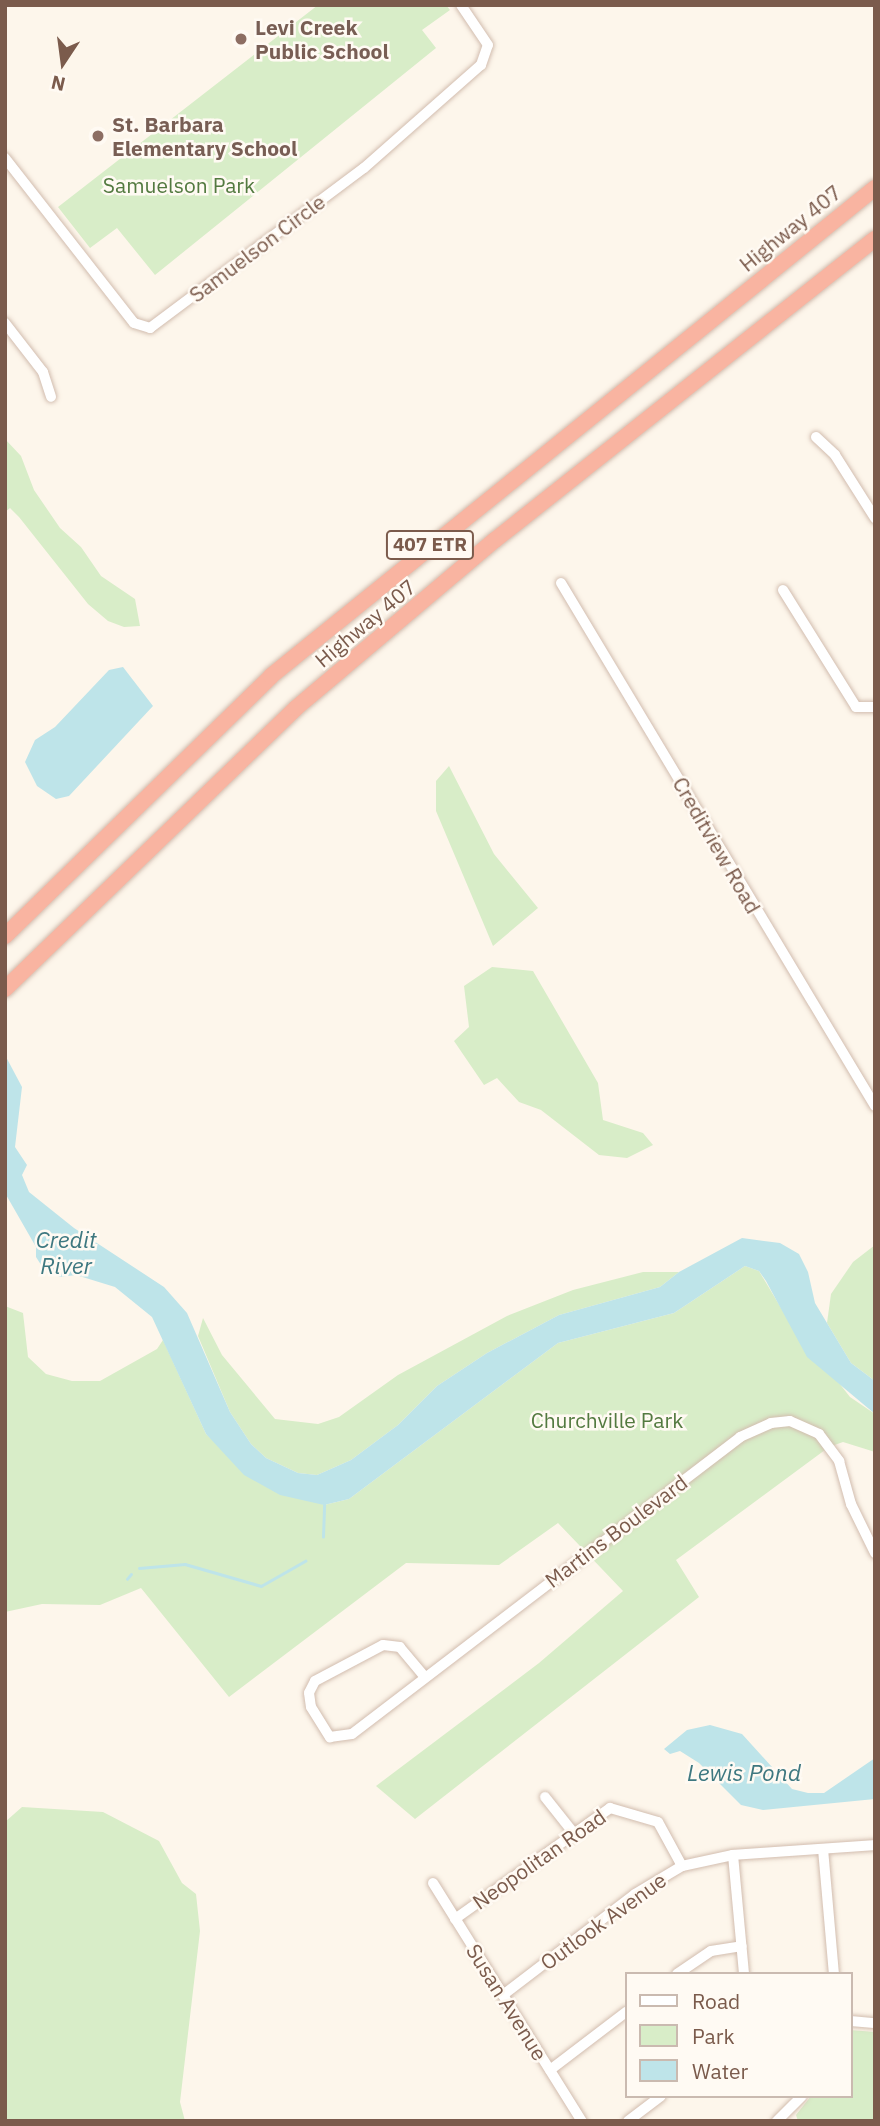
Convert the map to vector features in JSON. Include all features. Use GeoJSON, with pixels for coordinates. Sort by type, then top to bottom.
{"type":"FeatureCollection","features":[{"type":"Feature","properties":{"kind":"highway","name":"Highway 407"},"geometry":{"type":"LineString","coordinates":[[8,933],[271,676],[875,188]]}},
{"type":"Feature","properties":{"kind":"highway","name":"Highway 407"},"geometry":{"type":"LineString","coordinates":[[5,989],[296,708],[495,540],[875,239]]}},
{"type":"Feature","properties":{"kind":"street","name":"Samuelson Circle"},"geometry":{"type":"LineString","coordinates":[[5,158],[134,323],[150,328],[364,168],[481,65],[488,45],[461,5]]}},
{"type":"Feature","properties":{"kind":"street"},"geometry":{"type":"LineString","coordinates":[[5,323],[43,372],[51,397]]}},
{"type":"Feature","properties":{"kind":"street"},"geometry":{"type":"LineString","coordinates":[[816,437],[835,455],[875,518]]}},
{"type":"Feature","properties":{"kind":"street","name":"Creditview Road"},"geometry":{"type":"LineString","coordinates":[[561,583],[875,1106]]}},
{"type":"Feature","properties":{"kind":"street"},"geometry":{"type":"LineString","coordinates":[[783,590],[856,707],[875,707]]}},
{"type":"Feature","properties":{"kind":"street","name":"Martins Boulevard"},"geometry":{"type":"LineString","coordinates":[[424,1676],[400,1647],[383,1645],[315,1681],[309,1693],[311,1707],[330,1737],[343,1738],[740,1437],[780,1421],[798,1423],[819,1434],[839,1461],[851,1504],[875,1553]]}},
{"type":"Feature","properties":{"kind":"street"},"geometry":{"type":"LineString","coordinates":[[545,1797],[572,1832]]}},
{"type":"Feature","properties":{"kind":"street","name":"Neopolitan Road"},"geometry":{"type":"LineString","coordinates":[[455,1919],[572,1832],[610,1808],[647,1816],[666,1831],[682,1866]]}},
{"type":"Feature","properties":{"kind":"street","name":"Outlook Avenue"},"geometry":{"type":"LineString","coordinates":[[503,1995],[635,1894],[682,1866],[733,1856],[875,1845]]}},
{"type":"Feature","properties":{"kind":"street"},"geometry":{"type":"LineString","coordinates":[[823,1849],[834,1972]]}},
{"type":"Feature","properties":{"kind":"street"},"geometry":{"type":"LineString","coordinates":[[733,1856],[744,1972]]}},
{"type":"Feature","properties":{"kind":"street","name":"Susan Avenue"},"geometry":{"type":"LineString","coordinates":[[433,1883],[582,2121]]}},
{"type":"Feature","properties":{"kind":"street"},"geometry":{"type":"LineString","coordinates":[[680,1972],[710,1951],[742,1946]]}},
{"type":"Feature","properties":{"kind":"street"},"geometry":{"type":"LineString","coordinates":[[550,2070],[624,2014]]}},
{"type":"Feature","properties":{"kind":"street"},"geometry":{"type":"LineString","coordinates":[[852,2021],[875,2023]]}},
{"type":"Feature","properties":{"kind":"street"},"geometry":{"type":"LineString","coordinates":[[628,2121],[658,2098]]}},
{"type":"Feature","properties":{"kind":"street"},"geometry":{"type":"LineString","coordinates":[[782,2119],[800,2098]]}},
{"type":"Feature","properties":{"kind":"green space","name":"Samuelson Park"},"geometry":{"type":"Polygon","coordinates":[[[318,5],[446,5],[450,10],[422,30],[436,48],[155,275],[117,228],[90,248],[58,207],[318,5]]]}},
{"type":"Feature","properties":{"kind":"green space"},"geometry":{"type":"Polygon","coordinates":[[[5,439],[21,456],[34,490],[60,528],[81,547],[101,576],[135,599],[140,626],[124,627],[108,621],[88,604],[19,517],[10,508],[5,512],[5,439]]]}},
{"type":"Feature","properties":{"kind":"green space"},"geometry":{"type":"Polygon","coordinates":[[[449,766],[494,854],[538,908],[493,946],[436,811],[436,781],[449,766]]]}},
{"type":"Feature","properties":{"kind":"green space"},"geometry":{"type":"Polygon","coordinates":[[[492,967],[533,971],[598,1083],[603,1120],[643,1133],[653,1145],[627,1158],[599,1155],[541,1110],[519,1102],[497,1078],[484,1085],[454,1041],[469,1027],[464,986],[492,967]]]}},
{"type":"Feature","properties":{"kind":"green space"},"geometry":{"type":"Polygon","coordinates":[[[875,1245],[875,1381],[851,1363],[827,1323],[831,1294],[853,1262],[875,1245]]]}},
{"type":"Feature","properties":{"kind":"green space","name":"Churchville Park"},"geometry":{"type":"Polygon","coordinates":[[[745,1266],[759,1271],[784,1313],[850,1397],[875,1414],[875,1452],[843,1442],[829,1447],[676,1560],[699,1597],[415,1819],[376,1786],[539,1663],[623,1591],[558,1523],[499,1565],[406,1563],[229,1697],[141,1588],[100,1605],[42,1604],[5,1612],[5,1306],[23,1313],[28,1357],[46,1374],[72,1381],[100,1381],[157,1349],[163,1340],[206,1434],[219,1446],[324,1505],[349,1499],[558,1343],[674,1313],[745,1266]]]}},
{"type":"Feature","properties":{"kind":"green space"},"geometry":{"type":"Polygon","coordinates":[[[643,1272],[679,1272],[660,1287],[559,1315],[487,1353],[437,1386],[398,1425],[351,1460],[317,1475],[298,1473],[266,1458],[251,1444],[230,1412],[198,1336],[203,1318],[222,1355],[275,1419],[318,1424],[339,1417],[398,1375],[507,1316],[573,1290],[643,1272]]]}},
{"type":"Feature","properties":{"kind":"green space"},"geometry":{"type":"Polygon","coordinates":[[[22,1807],[103,1812],[159,1841],[182,1883],[196,1894],[200,1931],[180,2102],[185,2121],[5,2121],[5,1822],[22,1807]]]}},
{"type":"Feature","properties":{"kind":"green space"},"geometry":{"type":"Polygon","coordinates":[[[852,2030],[875,2032],[875,2121],[798,2121],[796,2115],[809,2098],[852,2098],[852,2030]]]}},
{"type":"Feature","properties":{"kind":"water"},"geometry":{"type":"Polygon","coordinates":[[[123,667],[153,706],[69,796],[56,799],[37,786],[25,762],[35,740],[55,727],[109,670],[123,667]]]}},
{"type":"Feature","properties":{"kind":"water","name":"Credit River"},"geometry":{"type":"Polygon","coordinates":[[[5,1055],[22,1087],[15,1147],[27,1165],[22,1175],[29,1192],[74,1228],[164,1287],[187,1313],[230,1412],[251,1444],[266,1458],[298,1473],[317,1475],[351,1460],[398,1425],[437,1386],[487,1353],[559,1315],[660,1287],[679,1272],[742,1238],[780,1243],[799,1254],[808,1272],[815,1303],[851,1363],[875,1381],[875,1414],[807,1357],[766,1281],[759,1271],[745,1266],[674,1313],[558,1343],[349,1499],[324,1505],[280,1495],[244,1475],[206,1434],[152,1317],[115,1287],[76,1275],[60,1277],[43,1268],[36,1257],[36,1247],[5,1193],[5,1055]]]}},
{"type":"Feature","properties":{"kind":"water","name":"Lewis Pond"},"geometry":{"type":"Polygon","coordinates":[[[710,1725],[742,1734],[792,1789],[808,1793],[824,1793],[875,1758],[875,1799],[763,1810],[741,1805],[699,1763],[680,1751],[670,1754],[664,1749],[687,1730],[710,1725]]]}},
{"type":"Feature","properties":{"kind":"waterway"},"geometry":{"type":"LineString","coordinates":[[323,1537],[324,1505]]}},
{"type":"Feature","properties":{"kind":"waterway"},"geometry":{"type":"LineString","coordinates":[[139,1568],[185,1564],[261,1586],[305,1561]]}},
{"type":"Feature","properties":{"kind":"waterway"},"geometry":{"type":"LineString","coordinates":[[127,1579],[131,1574]]}},
{"type":"Feature","properties":{"kind":"place","name":"Levi Creek Public School"},"geometry":{"type":"Point","coordinates":[241,39]}},
{"type":"Feature","properties":{"kind":"place","name":"St. Barbara Elementary School"},"geometry":{"type":"Point","coordinates":[98,136]}}]}
